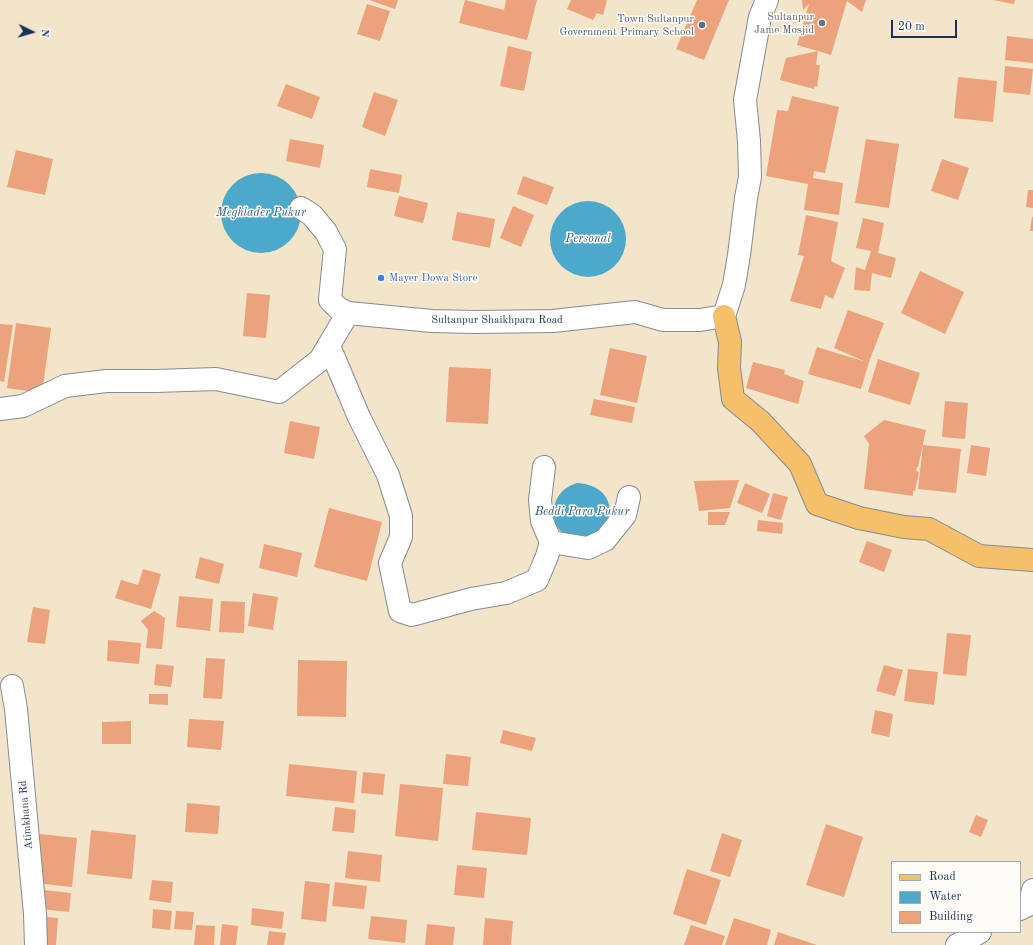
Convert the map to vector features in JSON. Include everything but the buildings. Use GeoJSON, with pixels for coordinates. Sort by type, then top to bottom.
{"type":"FeatureCollection","features":[{"type":"Feature","properties":{"kind":"main road"},"geometry":{"type":"LineString","coordinates":[[724,316],[730,342],[729,368],[733,399],[760,421],[800,464],[817,504],[859,518],[904,527],[929,529],[979,556],[1033,560]]}},
{"type":"Feature","properties":{"kind":"street"},"geometry":{"type":"LineString","coordinates":[[724,316],[734,285],[740,256],[746,198],[750,177],[750,141],[745,100],[760,17],[767,0]]}},
{"type":"Feature","properties":{"kind":"street"},"geometry":{"type":"LineString","coordinates":[[0,409],[23,406],[65,386],[106,381],[216,379],[278,392],[320,360],[348,313],[338,308],[330,300],[335,249],[326,232],[312,215],[301,208]]}},
{"type":"Feature","properties":{"kind":"street","name":"Sultanpur Shaikhpara Road"},"geometry":{"type":"LineString","coordinates":[[348,313],[432,321],[474,322],[553,321],[635,312],[663,320],[700,320],[724,316]]}},
{"type":"Feature","properties":{"kind":"street"},"geometry":{"type":"LineString","coordinates":[[329,346],[359,417],[388,475],[401,516],[401,537],[390,563],[400,611],[412,615],[418,614],[471,599],[506,593],[537,580],[551,542],[542,521],[540,500],[544,467]]}},
{"type":"Feature","properties":{"kind":"street"},"geometry":{"type":"LineString","coordinates":[[105,390],[216,386],[277,398]]}},
{"type":"Feature","properties":{"kind":"street"},"geometry":{"type":"LineString","coordinates":[[551,542],[588,548],[605,540],[625,515],[628,498]]}},
{"type":"Feature","properties":{"kind":"street","name":"Atimkhana Rd"},"geometry":{"type":"LineString","coordinates":[[12,686],[16,708],[35,914],[36,945]]}},
{"type":"Feature","properties":{"kind":"street"},"geometry":{"type":"LineString","coordinates":[[1021,908],[1030,904],[1033,890]]}},
{"type":"Feature","properties":{"kind":"street"},"geometry":{"type":"LineString","coordinates":[[957,945],[978,933]]}},
{"type":"Feature","properties":{"kind":"water","name":"Meghlader Pukur"},"geometry":{"type":"Polygon","coordinates":[[[261,173],[276,176],[289,185],[298,198],[301,213],[298,228],[289,241],[276,250],[261,253],[246,250],[233,241],[224,228],[221,213],[224,198],[233,185],[246,176],[261,173]]]}},
{"type":"Feature","properties":{"kind":"water","name":"Personal"},"geometry":{"type":"Polygon","coordinates":[[[581,201],[595,201],[609,207],[620,218],[626,232],[626,246],[623,254],[615,266],[609,271],[595,277],[581,277],[567,271],[556,260],[550,246],[550,232],[556,218],[567,207],[581,201]]]}},
{"type":"Feature","properties":{"kind":"water","name":"Beddi Para Pukur"},"geometry":{"type":"Polygon","coordinates":[[[577,483],[589,485],[600,490],[604,494],[609,504],[609,521],[601,531],[591,538],[565,534],[558,528],[555,522],[554,509],[558,496],[568,487],[577,483]]]}},
{"type":"Feature","properties":{"kind":"place","name":"Sultanpur Jame Mosjid"},"geometry":{"type":"Point","coordinates":[822,23]}},
{"type":"Feature","properties":{"kind":"place","name":"Town Sultanpur Government Primary School"},"geometry":{"type":"Point","coordinates":[702,25]}},
{"type":"Feature","properties":{"kind":"place","name":"Mayer Dowa Store"},"geometry":{"type":"Point","coordinates":[381,278]}}]}
